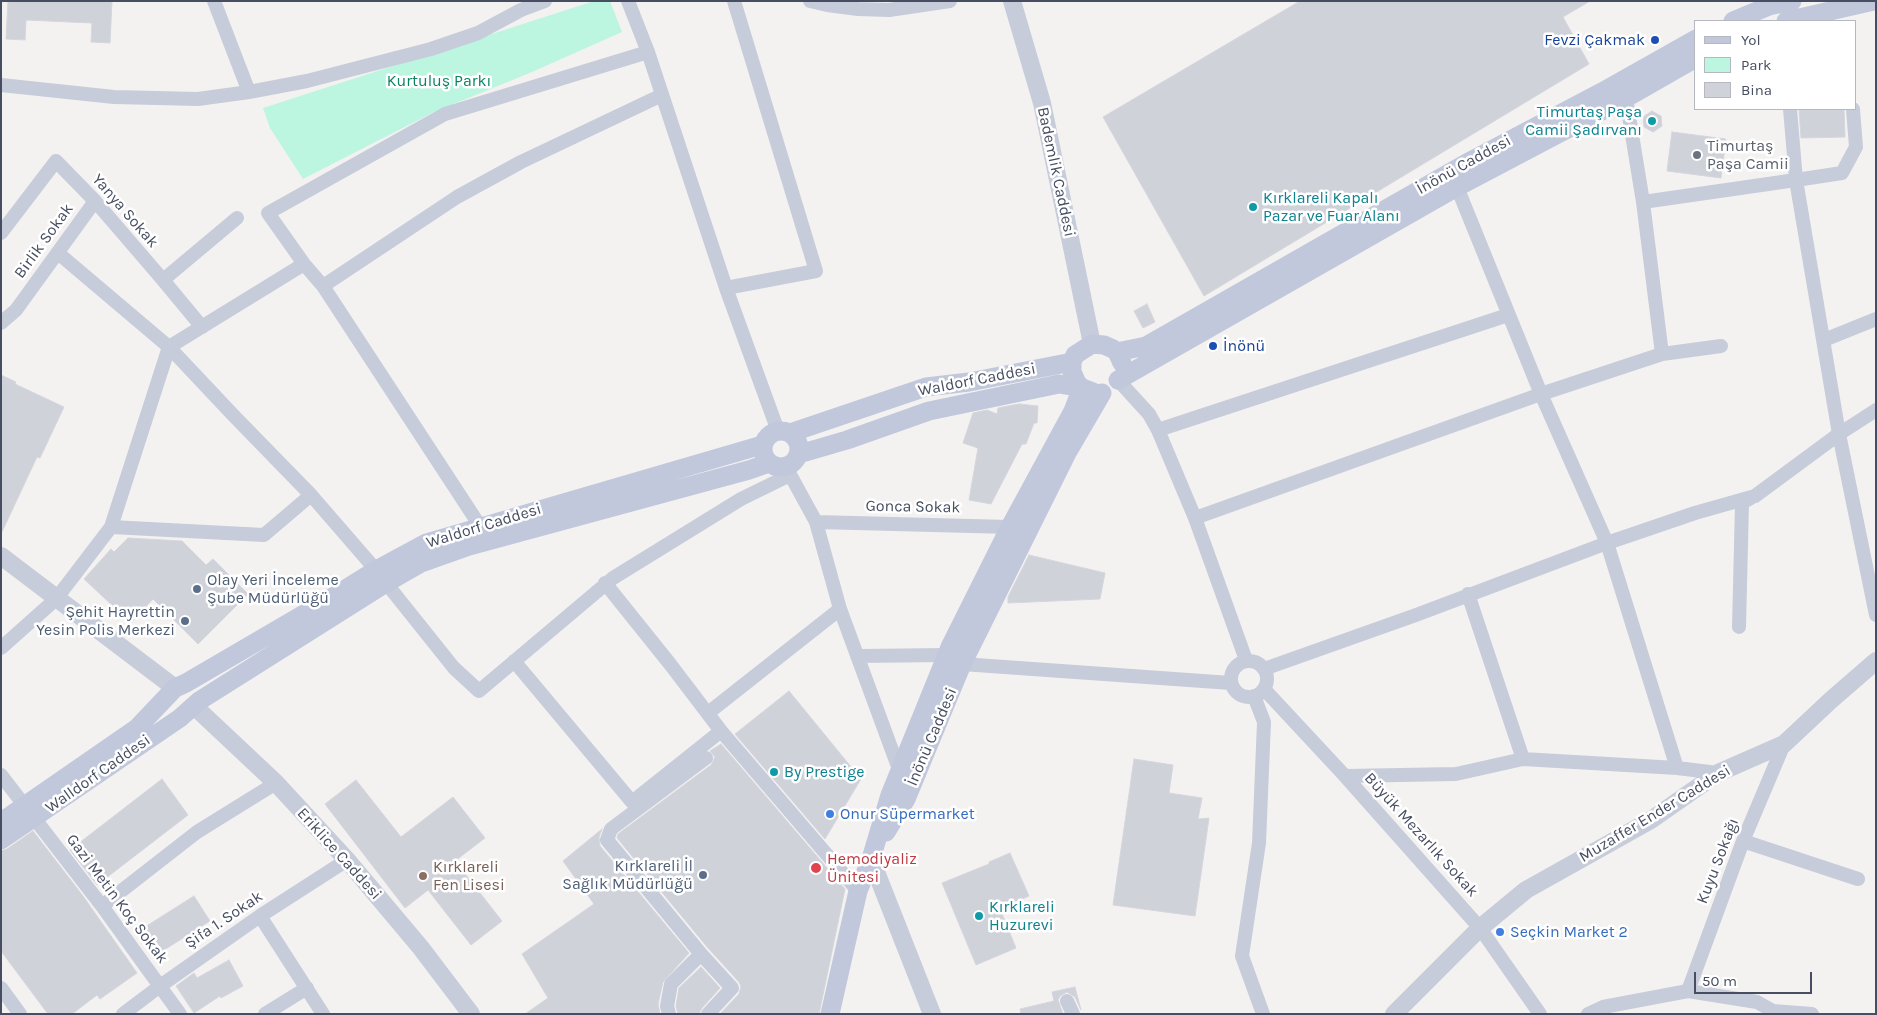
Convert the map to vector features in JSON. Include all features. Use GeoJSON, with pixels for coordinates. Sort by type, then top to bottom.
{"type":"FeatureCollection","features":[{"type":"Feature","properties":{"kind":"main road"},"geometry":{"type":"LineString","coordinates":[[1735,20],[1768,4],[1792,1]]}},
{"type":"Feature","properties":{"kind":"main road"},"geometry":{"type":"LineString","coordinates":[[1796,20],[1847,15],[1874,1]]}},
{"type":"Feature","properties":{"kind":"main road","name":"İnönü Caddesi"},"geometry":{"type":"LineString","coordinates":[[1117,352],[1146,346],[1465,164],[1602,92],[1694,40]]}},
{"type":"Feature","properties":{"kind":"main road","name":"İnönü Caddesi"},"geometry":{"type":"LineString","coordinates":[[1118,380],[1457,187],[1626,98],[1694,59]]}},
{"type":"Feature","properties":{"kind":"main road"},"geometry":{"type":"LineString","coordinates":[[1092,344],[1104,345],[1117,352],[1122,363],[1118,380],[1102,393],[1091,392],[1082,388],[1073,378],[1074,359],[1092,344]]}},
{"type":"Feature","properties":{"kind":"main road","name":"Waldorf Caddesi"},"geometry":{"type":"LineString","coordinates":[[784,432],[860,411],[926,387],[969,382],[1074,359]]}},
{"type":"Feature","properties":{"kind":"main road","name":"Waldorf Caddesi"},"geometry":{"type":"LineString","coordinates":[[180,685],[323,603],[381,576],[469,546],[749,470],[786,465],[847,440],[928,411],[1059,384],[1082,388]]}},
{"type":"Feature","properties":{"kind":"main road","name":"İnönü Caddesi"},"geometry":{"type":"LineString","coordinates":[[871,860],[906,799],[955,660],[1010,526],[1073,411],[1082,388]]}},
{"type":"Feature","properties":{"kind":"main road","name":"İnönü Caddesi"},"geometry":{"type":"LineString","coordinates":[[871,860],[890,796],[900,772],[955,660],[1067,453],[1102,393]]}},
{"type":"Feature","properties":{"kind":"main road"},"geometry":{"type":"LineString","coordinates":[[784,432],[798,442],[786,465],[762,452],[762,445],[768,436],[784,432]]}},
{"type":"Feature","properties":{"kind":"main road","name":"Waldorf Caddesi"},"geometry":{"type":"LineString","coordinates":[[197,704],[426,543],[762,445]]}},
{"type":"Feature","properties":{"kind":"main road"},"geometry":{"type":"LineString","coordinates":[[180,685],[172,695],[176,704],[182,708],[197,704]]}},
{"type":"Feature","properties":{"kind":"main road","name":"Walldorf Caddesi"},"geometry":{"type":"LineString","coordinates":[[1,840],[30,812],[137,728],[180,685]]}},
{"type":"Feature","properties":{"kind":"main road","name":"Walldorf Caddesi"},"geometry":{"type":"LineString","coordinates":[[1,822],[30,812],[197,704]]}},
{"type":"Feature","properties":{"kind":"main road"},"geometry":{"type":"LineString","coordinates":[[830,1014],[858,891],[871,860]]}},
{"type":"Feature","properties":{"kind":"street"},"geometry":{"type":"LineString","coordinates":[[214,1],[249,92]]}},
{"type":"Feature","properties":{"kind":"street"},"geometry":{"type":"LineString","coordinates":[[1,86],[114,97],[198,99],[249,92],[307,81],[431,49],[478,33],[520,6],[545,1]]}},
{"type":"Feature","properties":{"kind":"street"},"geometry":{"type":"LineString","coordinates":[[628,1],[648,52],[726,288],[784,432]]}},
{"type":"Feature","properties":{"kind":"street"},"geometry":{"type":"LineString","coordinates":[[726,288],[816,270],[734,1]]}},
{"type":"Feature","properties":{"kind":"street"},"geometry":{"type":"LineString","coordinates":[[810,1],[858,9],[889,10],[950,1]]}},
{"type":"Feature","properties":{"kind":"street","name":"Bademlik Caddesi"},"geometry":{"type":"LineString","coordinates":[[1012,1],[1042,103],[1092,344]]}},
{"type":"Feature","properties":{"kind":"street"},"geometry":{"type":"LineString","coordinates":[[480,526],[323,286],[304,264],[268,213],[445,114],[648,52]]}},
{"type":"Feature","properties":{"kind":"street"},"geometry":{"type":"LineString","coordinates":[[323,286],[457,197],[662,95]]}},
{"type":"Feature","properties":{"kind":"street"},"geometry":{"type":"LineString","coordinates":[[1626,98],[1643,202],[1662,354]]}},
{"type":"Feature","properties":{"kind":"street"},"geometry":{"type":"LineString","coordinates":[[1790,110],[1796,180],[1839,434],[1876,615]]}},
{"type":"Feature","properties":{"kind":"street"},"geometry":{"type":"LineString","coordinates":[[1643,202],[1842,173],[1856,147],[1853,110]]}},
{"type":"Feature","properties":{"kind":"street","name":"Yanya Sokak"},"geometry":{"type":"LineString","coordinates":[[1,233],[56,161],[95,201],[202,327]]}},
{"type":"Feature","properties":{"kind":"street"},"geometry":{"type":"LineString","coordinates":[[1457,187],[1541,394],[1607,542],[1678,768]]}},
{"type":"Feature","properties":{"kind":"street","name":"Birlik Sokak"},"geometry":{"type":"LineString","coordinates":[[1,322],[16,310],[95,201]]}},
{"type":"Feature","properties":{"kind":"street"},"geometry":{"type":"LineString","coordinates":[[163,280],[237,218]]}},
{"type":"Feature","properties":{"kind":"street"},"geometry":{"type":"LineString","coordinates":[[58,252],[168,347],[311,495],[381,576],[454,668],[479,691],[605,583],[741,499],[786,465],[816,522],[840,609],[900,772]]}},
{"type":"Feature","properties":{"kind":"street"},"geometry":{"type":"LineString","coordinates":[[1,648],[56,599],[111,527],[168,347],[304,264]]}},
{"type":"Feature","properties":{"kind":"street"},"geometry":{"type":"LineString","coordinates":[[1158,430],[1508,315]]}},
{"type":"Feature","properties":{"kind":"street"},"geometry":{"type":"LineString","coordinates":[[1824,340],[1876,319]]}},
{"type":"Feature","properties":{"kind":"street"},"geometry":{"type":"LineString","coordinates":[[1195,518],[1541,394],[1662,354],[1720,346]]}},
{"type":"Feature","properties":{"kind":"street"},"geometry":{"type":"LineString","coordinates":[[1118,380],[1149,414],[1158,430],[1195,518],[1246,660]]}},
{"type":"Feature","properties":{"kind":"street"},"geometry":{"type":"LineString","coordinates":[[1739,627],[1742,503],[1876,410]]}},
{"type":"Feature","properties":{"kind":"street"},"geometry":{"type":"LineString","coordinates":[[111,527],[264,535],[311,495]]}},
{"type":"Feature","properties":{"kind":"street"},"geometry":{"type":"LineString","coordinates":[[1264,669],[1416,615],[1607,542],[1695,512],[1754,496]]}},
{"type":"Feature","properties":{"kind":"street","name":"Gonca Sokak"},"geometry":{"type":"LineString","coordinates":[[816,522],[1010,526]]}},
{"type":"Feature","properties":{"kind":"street"},"geometry":{"type":"LineString","coordinates":[[1,556],[56,599],[180,685]]}},
{"type":"Feature","properties":{"kind":"street"},"geometry":{"type":"LineString","coordinates":[[605,583],[721,731],[858,891]]}},
{"type":"Feature","properties":{"kind":"street"},"geometry":{"type":"LineString","coordinates":[[1468,594],[1523,759]]}},
{"type":"Feature","properties":{"kind":"street"},"geometry":{"type":"LineString","coordinates":[[708,713],[840,609]]}},
{"type":"Feature","properties":{"kind":"street"},"geometry":{"type":"LineString","coordinates":[[857,656],[955,660],[1230,683]]}},
{"type":"Feature","properties":{"kind":"street"},"geometry":{"type":"LineString","coordinates":[[1259,693],[1242,696],[1237,693],[1230,683],[1230,677],[1235,666],[1246,660],[1258,662],[1264,669],[1267,678],[1259,693],[1264,722],[1259,843],[1242,956],[1263,1014]]}},
{"type":"Feature","properties":{"kind":"street"},"geometry":{"type":"LineString","coordinates":[[514,661],[632,802],[721,731]]}},
{"type":"Feature","properties":{"kind":"street","name":"Muzaffer Ender Caddesi"},"geometry":{"type":"LineString","coordinates":[[1394,1014],[1480,928],[1526,890],[1651,820],[1718,773],[1784,744],[1876,661]]}},
{"type":"Feature","properties":{"kind":"street","name":"Büyük Mezarlık Sokak"},"geometry":{"type":"LineString","coordinates":[[1259,693],[1345,776],[1480,928],[1540,1014]]}},
{"type":"Feature","properties":{"kind":"street","name":"Eriklice Caddesi"},"geometry":{"type":"LineString","coordinates":[[197,704],[276,783],[348,860],[421,948],[471,1014]]}},
{"type":"Feature","properties":{"kind":"street","name":"Kuyu Sokağı"},"geometry":{"type":"LineString","coordinates":[[1688,992],[1743,841],[1784,744]]}},
{"type":"Feature","properties":{"kind":"street"},"geometry":{"type":"LineString","coordinates":[[706,758],[612,828],[607,840],[701,954],[732,988],[708,1014]]}},
{"type":"Feature","properties":{"kind":"street"},"geometry":{"type":"LineString","coordinates":[[1345,776],[1456,774],[1523,759],[1678,768],[1718,773]]}},
{"type":"Feature","properties":{"kind":"street","name":"Gazi Metin Koç Sokak"},"geometry":{"type":"LineString","coordinates":[[1,775],[102,906],[180,1014]]}},
{"type":"Feature","properties":{"kind":"street"},"geometry":{"type":"LineString","coordinates":[[102,906],[197,832],[276,783]]}},
{"type":"Feature","properties":{"kind":"street"},"geometry":{"type":"LineString","coordinates":[[1743,841],[1858,879]]}},
{"type":"Feature","properties":{"kind":"street","name":"Şifa 1. Sokak"},"geometry":{"type":"LineString","coordinates":[[124,1014],[160,986],[260,916],[348,860]]}},
{"type":"Feature","properties":{"kind":"street"},"geometry":{"type":"LineString","coordinates":[[871,860],[932,1014]]}},
{"type":"Feature","properties":{"kind":"street"},"geometry":{"type":"LineString","coordinates":[[260,916],[324,1014]]}},
{"type":"Feature","properties":{"kind":"street"},"geometry":{"type":"LineString","coordinates":[[669,1014],[667,1006],[671,984],[701,954]]}},
{"type":"Feature","properties":{"kind":"street"},"geometry":{"type":"LineString","coordinates":[[1,988],[20,1014]]}},
{"type":"Feature","properties":{"kind":"street"},"geometry":{"type":"LineString","coordinates":[[265,1014],[307,988]]}},
{"type":"Feature","properties":{"kind":"street"},"geometry":{"type":"LineString","coordinates":[[1588,1014],[1603,1007],[1688,992],[1757,1002],[1773,1012],[1812,1014]]}},
{"type":"Feature","properties":{"kind":"green space","name":"Kurtuluş Parkı"},"geometry":{"type":"Polygon","coordinates":[[[594,1],[610,1],[622,32],[532,72],[434,112],[303,179],[270,128],[263,108],[594,1]]]}},
{"type":"Feature","properties":{"kind":"building"},"geometry":{"type":"Polygon","coordinates":[[[8,1],[112,1],[110,43],[91,42],[92,23],[26,20],[25,40],[6,39],[8,1]]]}},
{"type":"Feature","properties":{"kind":"building","name":"Kırklareli Kapalı Pazar ve Fuar Alanı"},"geometry":{"type":"Polygon","coordinates":[[[1300,1],[1590,1],[1563,17],[1589,64],[1204,296],[1103,117],[1300,1]]]}},
{"type":"Feature","properties":{"kind":"building"},"geometry":{"type":"Polygon","coordinates":[[[1799,110],[1844,110],[1845,137],[1801,138],[1799,110]]]}},
{"type":"Feature","properties":{"kind":"building","name":"Timurtaş Paşa Camii Şadırvanı"},"geometry":{"type":"Polygon","coordinates":[[[1652,111],[1661,116],[1662,126],[1653,132],[1644,127],[1643,117],[1652,111]]]}},
{"type":"Feature","properties":{"kind":"building","name":"Timurtaş Paşa Camii"},"geometry":{"type":"Polygon","coordinates":[[[1672,132],[1726,139],[1721,178],[1667,171],[1672,132]]]}},
{"type":"Feature","properties":{"kind":"building"},"geometry":{"type":"Polygon","coordinates":[[[1147,304],[1155,322],[1143,328],[1134,311],[1147,304]]]}},
{"type":"Feature","properties":{"kind":"building"},"geometry":{"type":"Polygon","coordinates":[[[1,375],[16,382],[15,384],[64,407],[40,458],[37,457],[1,534],[1,375]]]}},
{"type":"Feature","properties":{"kind":"building"},"geometry":{"type":"Polygon","coordinates":[[[1019,404],[1038,406],[1037,423],[1034,423],[1026,444],[1022,444],[991,504],[969,500],[978,448],[963,443],[973,413],[987,410],[997,414],[998,408],[1019,404]]]}},
{"type":"Feature","properties":{"kind":"building"},"geometry":{"type":"Polygon","coordinates":[[[128,538],[182,541],[206,565],[213,559],[248,594],[198,644],[153,599],[131,623],[84,579],[111,549],[114,552],[128,538]]]}},
{"type":"Feature","properties":{"kind":"building"},"geometry":{"type":"Polygon","coordinates":[[[1029,555],[1105,573],[1100,599],[1008,603],[1008,597],[1029,555]]]}},
{"type":"Feature","properties":{"kind":"building"},"geometry":{"type":"Polygon","coordinates":[[[789,691],[861,779],[825,839],[735,734],[789,691]]]}},
{"type":"Feature","properties":{"kind":"building"},"geometry":{"type":"Polygon","coordinates":[[[721,744],[845,889],[819,1014],[720,1014],[739,994],[741,986],[739,982],[708,948],[617,838],[618,834],[711,765],[715,757],[710,751],[721,744]]]}},
{"type":"Feature","properties":{"kind":"building"},"geometry":{"type":"Polygon","coordinates":[[[1134,759],[1173,765],[1169,793],[1202,798],[1198,819],[1209,818],[1195,916],[1113,905],[1134,759]]]}},
{"type":"Feature","properties":{"kind":"building"},"geometry":{"type":"Polygon","coordinates":[[[162,779],[188,815],[97,885],[70,850],[162,779]]]}},
{"type":"Feature","properties":{"kind":"building","name":"Kırklareli Fen Lisesi"},"geometry":{"type":"Polygon","coordinates":[[[356,780],[401,837],[453,797],[485,838],[455,861],[502,921],[471,945],[428,890],[405,908],[325,804],[356,780]]]}},
{"type":"Feature","properties":{"kind":"building"},"geometry":{"type":"Polygon","coordinates":[[[602,829],[599,837],[600,846],[689,953],[663,982],[658,1004],[660,1014],[525,1014],[548,998],[522,954],[594,904],[563,861],[602,829]]]}},
{"type":"Feature","properties":{"kind":"building"},"geometry":{"type":"Polygon","coordinates":[[[33,831],[83,896],[137,973],[100,999],[97,995],[72,1014],[48,1014],[1,951],[1,851],[33,831]]]}},
{"type":"Feature","properties":{"kind":"building","name":"Kırklareli Huzurevi"},"geometry":{"type":"Polygon","coordinates":[[[1010,853],[1029,896],[1000,909],[1016,948],[976,965],[942,883],[989,864],[989,862],[1010,853]]]}},
{"type":"Feature","properties":{"kind":"building"},"geometry":{"type":"Polygon","coordinates":[[[194,896],[210,921],[153,957],[137,932],[194,896]]]}},
{"type":"Feature","properties":{"kind":"building"},"geometry":{"type":"Polygon","coordinates":[[[229,960],[243,986],[221,998],[220,996],[194,1013],[176,986],[194,973],[197,978],[229,960]]]}},
{"type":"Feature","properties":{"kind":"building"},"geometry":{"type":"Polygon","coordinates":[[[701,967],[720,988],[699,1014],[678,1014],[676,1006],[679,988],[701,967]]]}},
{"type":"Feature","properties":{"kind":"building"},"geometry":{"type":"Polygon","coordinates":[[[1075,987],[1081,1010],[1075,997],[1067,992],[1060,996],[1058,1000],[1063,1014],[1021,1014],[1020,1009],[1054,1001],[1052,992],[1075,987]]]}},
{"type":"Feature","properties":{"kind":"place","name":"Fevzi Çakmak"},"geometry":{"type":"Point","coordinates":[1655,40]}},
{"type":"Feature","properties":{"kind":"place","name":"Timurtaş Paşa Camii Şadırvanı"},"geometry":{"type":"Point","coordinates":[1652,121]}},
{"type":"Feature","properties":{"kind":"place","name":"Timurtaş Paşa Camii"},"geometry":{"type":"Point","coordinates":[1697,155]}},
{"type":"Feature","properties":{"kind":"place","name":"Kırklareli Kapalı Pazar ve Fuar Alanı"},"geometry":{"type":"Point","coordinates":[1253,207]}},
{"type":"Feature","properties":{"kind":"place","name":"İnönü"},"geometry":{"type":"Point","coordinates":[1213,346]}},
{"type":"Feature","properties":{"kind":"place","name":"Olay Yeri İnceleme Şube Müdürlüğü"},"geometry":{"type":"Point","coordinates":[197,589]}},
{"type":"Feature","properties":{"kind":"place","name":"Şehit Hayrettin Yesin Polis Merkezi"},"geometry":{"type":"Point","coordinates":[185,621]}},
{"type":"Feature","properties":{"kind":"place","name":"By Prestige"},"geometry":{"type":"Point","coordinates":[774,772]}},
{"type":"Feature","properties":{"kind":"place","name":"Onur Süpermarket"},"geometry":{"type":"Point","coordinates":[830,814]}},
{"type":"Feature","properties":{"kind":"place","name":"Hemodiyaliz Ünitesi"},"geometry":{"type":"Point","coordinates":[816,868]}},
{"type":"Feature","properties":{"kind":"place","name":"Kırklareli İl Sağlık Müdürlüğü"},"geometry":{"type":"Point","coordinates":[703,875]}},
{"type":"Feature","properties":{"kind":"place","name":"Kırklareli Fen Lisesi"},"geometry":{"type":"Point","coordinates":[423,876]}},
{"type":"Feature","properties":{"kind":"place","name":"Kırklareli Huzurevi"},"geometry":{"type":"Point","coordinates":[979,916]}},
{"type":"Feature","properties":{"kind":"place","name":"Seçkin Market 2"},"geometry":{"type":"Point","coordinates":[1500,932]}}]}
